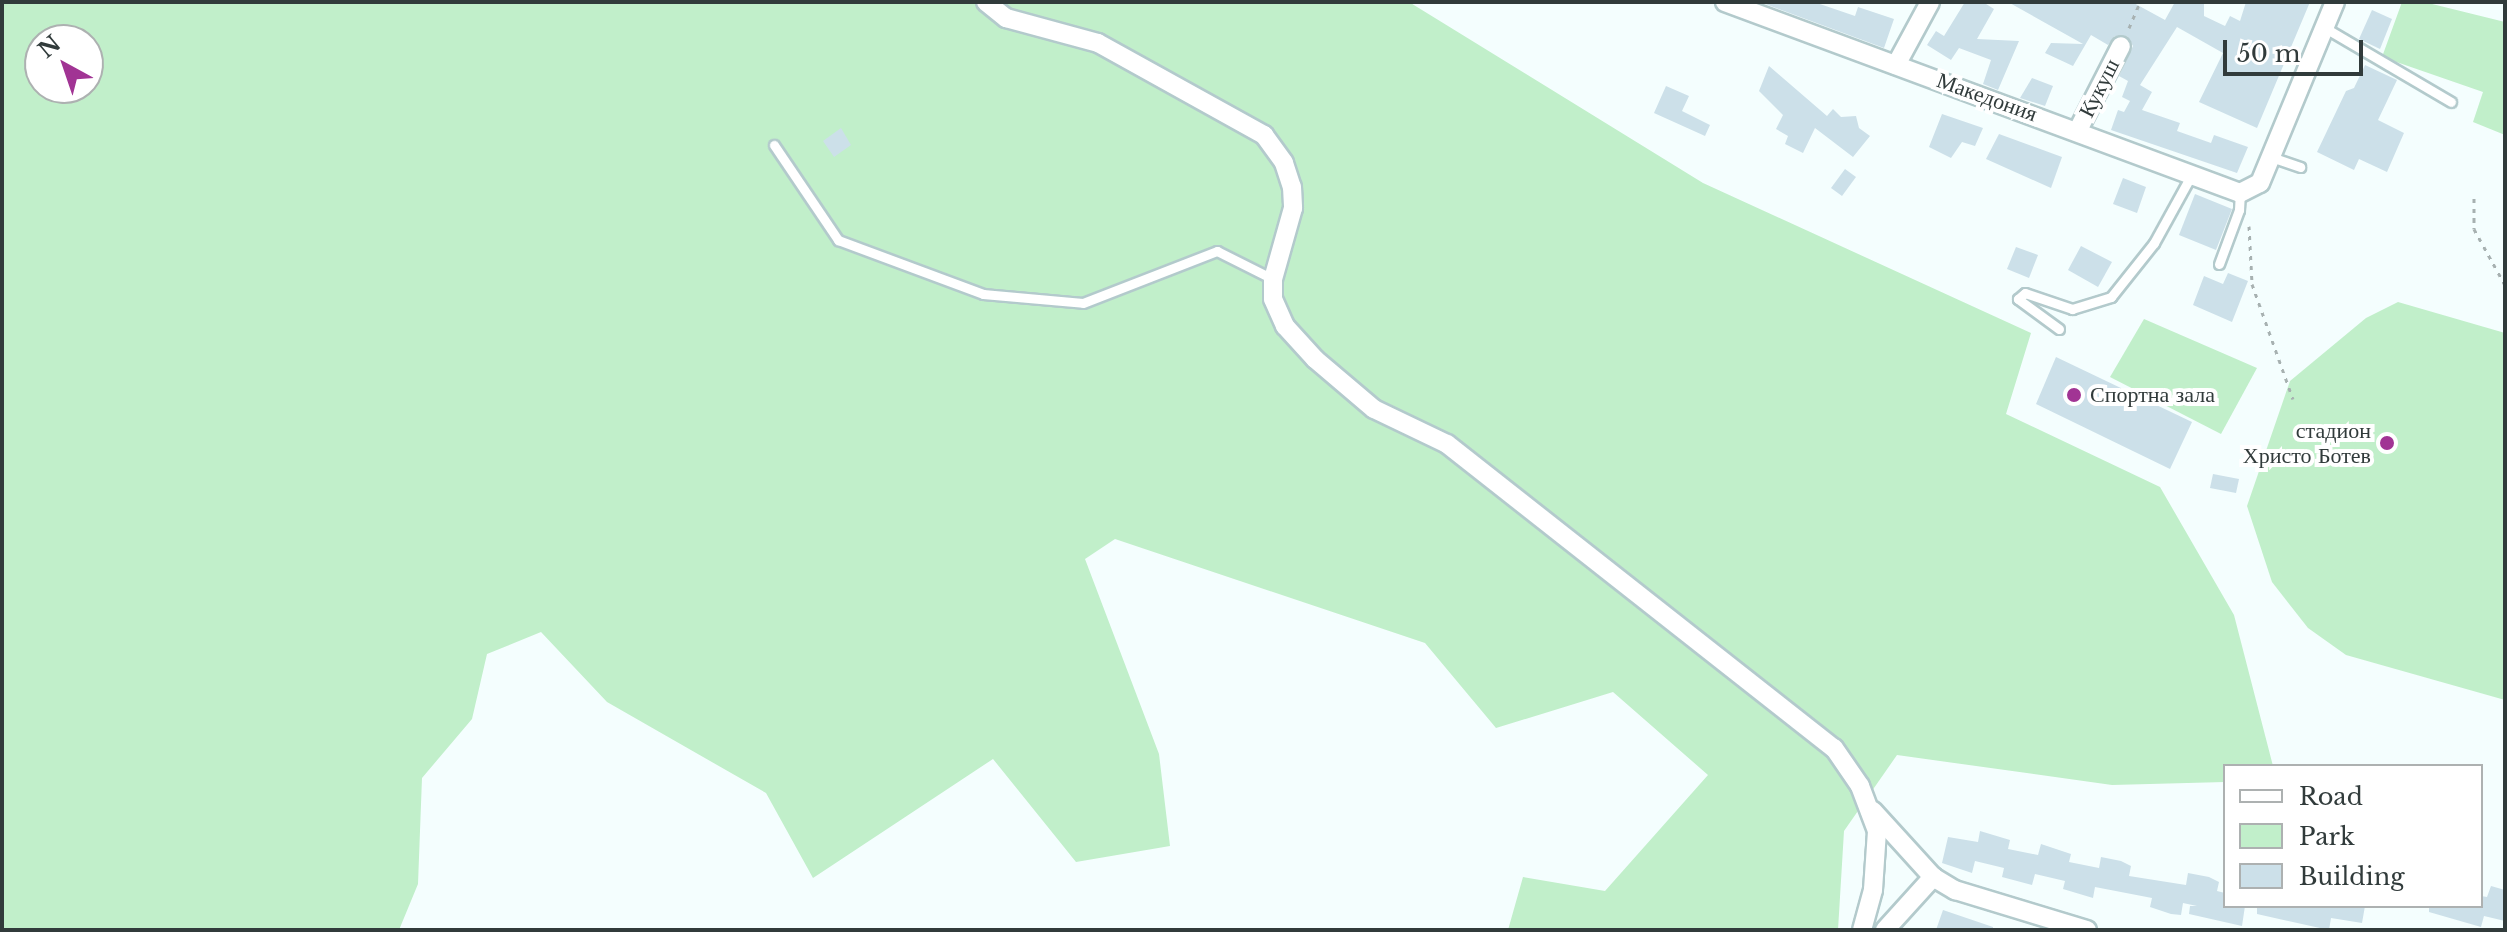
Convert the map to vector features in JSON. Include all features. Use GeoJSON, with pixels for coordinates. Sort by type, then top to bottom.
{"type":"FeatureCollection","features":[{"type":"Feature","properties":{"kind":"street"},"geometry":{"type":"LineString","coordinates":[[986,2],[1006,18],[1098,43],[1264,135],[1284,163],[1292,187],[1293,208],[1273,279],[1273,299],[1285,326],[1315,359],[1374,409],[1447,444],[1595,564],[1799,718],[1841,756],[1869,808],[1933,877],[1977,899],[2087,930]]}},
{"type":"Feature","properties":{"kind":"street","name":"Македония"},"geometry":{"type":"LineString","coordinates":[[1725,2],[2244,193]]}},
{"type":"Feature","properties":{"kind":"street"},"geometry":{"type":"LineString","coordinates":[[1896,65],[1930,2]]}},
{"type":"Feature","properties":{"kind":"street"},"geometry":{"type":"LineString","coordinates":[[2244,193],[2260,183],[2335,2]]}},
{"type":"Feature","properties":{"kind":"street","name":"Кукуш"},"geometry":{"type":"LineString","coordinates":[[2078,130],[2121,46]]}},
{"type":"Feature","properties":{"kind":"street"},"geometry":{"type":"LineString","coordinates":[[1862,930],[1877,855],[1869,808]]}},
{"type":"Feature","properties":{"kind":"street"},"geometry":{"type":"LineString","coordinates":[[1885,930],[1933,877]]}},
{"type":"Feature","properties":{"kind":"lane"},"geometry":{"type":"LineString","coordinates":[[2325,28],[2451,102]]}},
{"type":"Feature","properties":{"kind":"lane"},"geometry":{"type":"LineString","coordinates":[[774,145],[838,240],[983,294],[1083,303],[1217,251],[1273,279]]}},
{"type":"Feature","properties":{"kind":"lane"},"geometry":{"type":"LineString","coordinates":[[2271,157],[2300,167]]}},
{"type":"Feature","properties":{"kind":"lane"},"geometry":{"type":"LineString","coordinates":[[2059,329],[2018,299],[2025,293],[2072,309],[2111,297],[2154,243],[2192,174]]}},
{"type":"Feature","properties":{"kind":"lane"},"geometry":{"type":"LineString","coordinates":[[2219,264],[2244,193]]}},
{"type":"Feature","properties":{"kind":"path"},"geometry":{"type":"LineString","coordinates":[[2121,46],[2140,2]]}},
{"type":"Feature","properties":{"kind":"path"},"geometry":{"type":"LineString","coordinates":[[2474,198],[2474,229],[2505,285]]}},
{"type":"Feature","properties":{"kind":"path"},"geometry":{"type":"LineString","coordinates":[[2249,223],[2252,284],[2293,399]]}},
{"type":"Feature","properties":{"kind":"green space"},"geometry":{"type":"Polygon","coordinates":[[[2,2],[1409,2],[1703,183],[2031,333],[2006,414],[2160,487],[2234,615],[2272,764],[2223,764],[2223,782],[2112,785],[1897,755],[1844,831],[1838,930],[1508,930],[1523,877],[1605,891],[1708,775],[1613,692],[1496,728],[1425,643],[1115,539],[1085,559],[1159,754],[1170,846],[1076,862],[993,759],[813,878],[766,793],[607,702],[541,632],[487,654],[472,719],[422,778],[418,884],[399,930],[2,930],[2,2]]]}},
{"type":"Feature","properties":{"kind":"green space"},"geometry":{"type":"Polygon","coordinates":[[[2402,2],[2424,2],[2505,22],[2505,135],[2473,122],[2483,92],[2382,57],[2402,2]]]}},
{"type":"Feature","properties":{"kind":"green space","name":"стадион Христо Ботев"},"geometry":{"type":"Polygon","coordinates":[[[2398,302],[2505,333],[2505,700],[2346,655],[2308,628],[2272,582],[2247,506],[2290,381],[2366,318],[2398,302]]]}},
{"type":"Feature","properties":{"kind":"green space"},"geometry":{"type":"Polygon","coordinates":[[[2144,319],[2257,368],[2221,434],[2110,377],[2144,319]]]}},
{"type":"Feature","properties":{"kind":"building"},"geometry":{"type":"Polygon","coordinates":[[[1760,2],[1814,2],[1855,16],[1858,7],[1894,19],[1884,48],[1760,2]]]}},
{"type":"Feature","properties":{"kind":"building"},"geometry":{"type":"Polygon","coordinates":[[[1965,2],[1983,2],[1994,9],[1977,39],[2019,41],[1998,90],[1983,84],[1991,60],[1959,48],[1951,60],[1927,45],[1936,31],[1944,36],[1965,2]]]}},
{"type":"Feature","properties":{"kind":"building"},"geometry":{"type":"Polygon","coordinates":[[[2008,2],[2132,2],[2165,20],[2175,2],[2204,2],[2204,16],[2225,26],[2230,16],[2240,21],[2246,2],[2310,2],[2257,128],[2199,102],[2223,53],[2177,27],[2140,85],[2152,92],[2142,110],[2180,123],[2177,131],[2211,143],[2214,135],[2248,147],[2237,173],[2111,130],[2118,110],[2124,112],[2130,101],[2122,97],[2128,81],[2119,76],[2133,46],[2127,36],[2115,36],[2108,45],[2091,35],[2073,66],[2045,53],[2051,43],[2083,44],[2008,2]]]}},
{"type":"Feature","properties":{"kind":"building"},"geometry":{"type":"Polygon","coordinates":[[[2372,10],[2392,19],[2380,49],[2359,39],[2372,10]]]}},
{"type":"Feature","properties":{"kind":"building"},"geometry":{"type":"Polygon","coordinates":[[[2365,65],[2397,80],[2378,120],[2404,133],[2387,172],[2359,159],[2354,170],[2317,152],[2346,91],[2354,88],[2365,65]]]}},
{"type":"Feature","properties":{"kind":"building"},"geometry":{"type":"Polygon","coordinates":[[[1769,66],[1827,116],[1833,109],[1841,117],[1856,116],[1859,128],[1870,136],[1853,157],[1815,128],[1803,153],[1785,144],[1788,136],[1776,129],[1783,115],[1759,91],[1769,66]]]}},
{"type":"Feature","properties":{"kind":"building"},"geometry":{"type":"Polygon","coordinates":[[[2032,78],[2053,86],[2045,106],[2020,98],[2032,78]]]}},
{"type":"Feature","properties":{"kind":"building"},"geometry":{"type":"Polygon","coordinates":[[[1666,86],[1689,96],[1682,111],[1710,125],[1705,136],[1654,113],[1666,86]]]}},
{"type":"Feature","properties":{"kind":"building"},"geometry":{"type":"Polygon","coordinates":[[[1942,114],[1983,128],[1975,146],[1962,142],[1951,158],[1929,147],[1942,114]]]}},
{"type":"Feature","properties":{"kind":"building"},"geometry":{"type":"Polygon","coordinates":[[[841,128],[851,145],[834,157],[823,141],[841,128]]]}},
{"type":"Feature","properties":{"kind":"building"},"geometry":{"type":"Polygon","coordinates":[[[1999,134],[2062,157],[2051,188],[1986,159],[1999,134]]]}},
{"type":"Feature","properties":{"kind":"building"},"geometry":{"type":"Polygon","coordinates":[[[1845,169],[1856,177],[1842,196],[1831,188],[1845,169]]]}},
{"type":"Feature","properties":{"kind":"building"},"geometry":{"type":"Polygon","coordinates":[[[2123,178],[2146,187],[2137,213],[2113,204],[2123,178]]]}},
{"type":"Feature","properties":{"kind":"building"},"geometry":{"type":"Polygon","coordinates":[[[2195,194],[2232,209],[2216,250],[2179,235],[2195,194]]]}},
{"type":"Feature","properties":{"kind":"building"},"geometry":{"type":"Polygon","coordinates":[[[2081,246],[2112,262],[2098,287],[2068,270],[2081,246]]]}},
{"type":"Feature","properties":{"kind":"building"},"geometry":{"type":"Polygon","coordinates":[[[2016,247],[2038,255],[2029,278],[2007,269],[2016,247]]]}},
{"type":"Feature","properties":{"kind":"building"},"geometry":{"type":"Polygon","coordinates":[[[2228,273],[2248,281],[2232,322],[2193,305],[2204,276],[2223,284],[2228,273]]]}},
{"type":"Feature","properties":{"kind":"building"},"geometry":{"type":"Polygon","coordinates":[[[2056,357],[2192,422],[2170,469],[2036,404],[2056,357]]]}},
{"type":"Feature","properties":{"kind":"building"},"geometry":{"type":"Polygon","coordinates":[[[2213,474],[2239,479],[2236,493],[2210,488],[2213,474]]]}},
{"type":"Feature","properties":{"kind":"building"},"geometry":{"type":"Polygon","coordinates":[[[1980,831],[2010,840],[2008,849],[2038,855],[2041,844],[2071,854],[2069,862],[2099,868],[2101,857],[2131,866],[2129,876],[2186,885],[2188,873],[2209,877],[2219,882],[2217,891],[2223,892],[2223,908],[2245,908],[2242,926],[2189,914],[2190,906],[2197,906],[2183,903],[2181,915],[2171,914],[2150,907],[2152,898],[2095,887],[2093,898],[2063,889],[2065,881],[2035,874],[2032,885],[2002,877],[2004,868],[1975,861],[1972,873],[1942,863],[1948,837],[1978,842],[1980,831]]]}},
{"type":"Feature","properties":{"kind":"building"},"geometry":{"type":"Polygon","coordinates":[[[2491,886],[2505,890],[2505,921],[2484,916],[2481,927],[2429,912],[2429,908],[2483,908],[2483,896],[2487,897],[2491,886]]]}},
{"type":"Feature","properties":{"kind":"building"},"geometry":{"type":"Polygon","coordinates":[[[2257,908],[2365,908],[2362,923],[2331,918],[2329,930],[2257,914],[2257,908]]]}},
{"type":"Feature","properties":{"kind":"building"},"geometry":{"type":"Polygon","coordinates":[[[1943,910],[1993,927],[1993,930],[1936,930],[1943,910]]]}},
{"type":"Feature","properties":{"kind":"place","name":"Спортна зала"},"geometry":{"type":"Point","coordinates":[2074,395]}},
{"type":"Feature","properties":{"kind":"place","name":"стадион Христо Ботев"},"geometry":{"type":"Point","coordinates":[2387,443]}}]}
